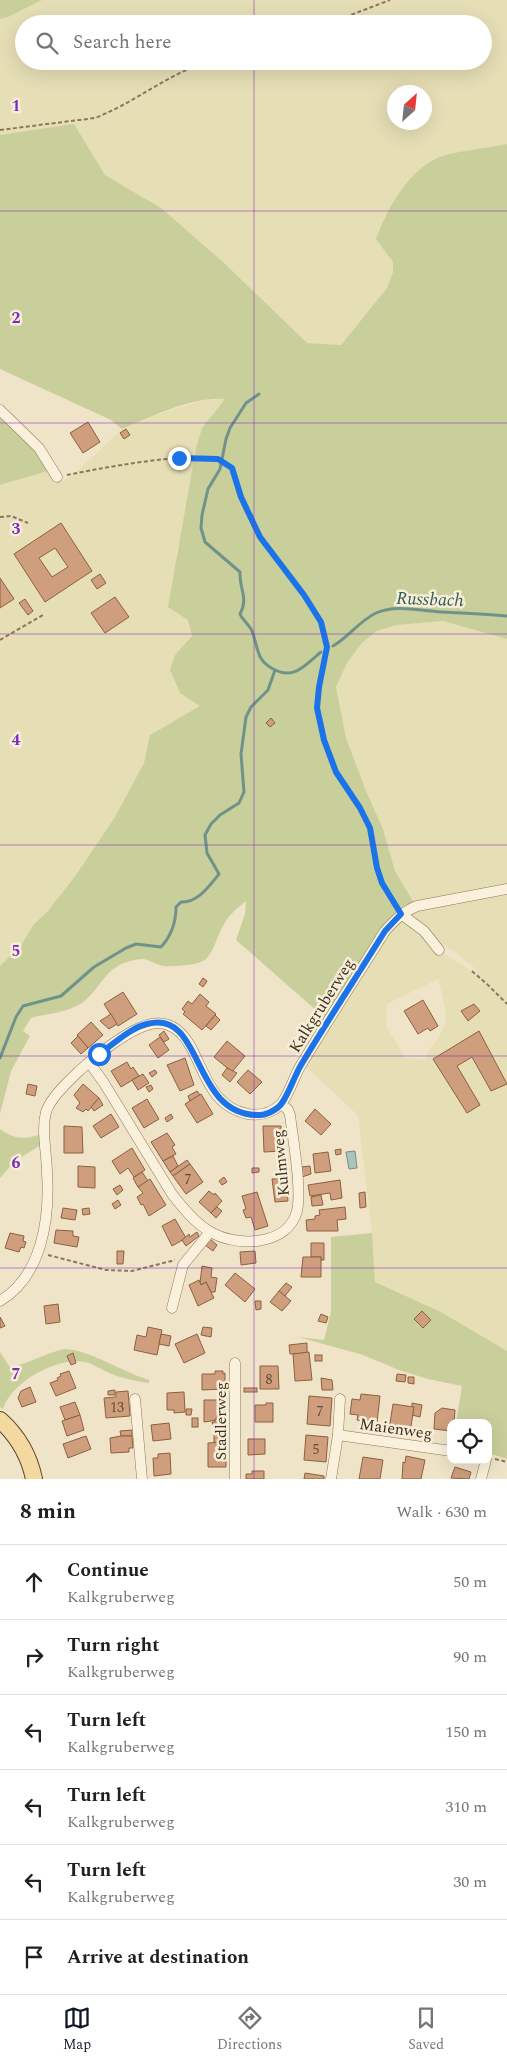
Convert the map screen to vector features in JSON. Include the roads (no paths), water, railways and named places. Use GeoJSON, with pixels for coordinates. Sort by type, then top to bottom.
{"type":"FeatureCollection","features":[{"type":"Feature","properties":{"kind":"main road"},"geometry":{"type":"LineString","coordinates":[[0,1420],[20,1442],[30,1464],[34,1479]]}},
{"type":"Feature","properties":{"kind":"street"},"geometry":{"type":"LineString","coordinates":[[0,410],[40,448],[57,477]]}},
{"type":"Feature","properties":{"kind":"street","name":"Kalkgruberweg"},"geometry":{"type":"LineString","coordinates":[[282,1104],[300,1067],[385,931],[401,914],[417,906],[507,889]]}},
{"type":"Feature","properties":{"kind":"street"},"geometry":{"type":"LineString","coordinates":[[401,914],[424,931],[440,950]]}},
{"type":"Feature","properties":{"kind":"street"},"geometry":{"type":"LineString","coordinates":[[0,1301],[23,1283],[38,1252],[46,1215],[48,1194],[45,1137],[46,1112],[69,1081],[89,1062],[137,1028],[146,1024],[162,1022],[176,1028],[188,1042],[210,1087],[225,1104],[234,1110],[263,1115],[282,1104]]}},
{"type":"Feature","properties":{"kind":"street","name":"Kulmweg"},"geometry":{"type":"LineString","coordinates":[[89,1062],[104,1083],[172,1194],[195,1220],[210,1232],[238,1242],[282,1234],[293,1222],[298,1204],[298,1186],[290,1115],[282,1104]]}},
{"type":"Feature","properties":{"kind":"street"},"geometry":{"type":"LineString","coordinates":[[172,1308],[180,1273],[187,1259],[210,1232]]}},
{"type":"Feature","properties":{"kind":"street","name":"Stadlerweg"},"geometry":{"type":"LineString","coordinates":[[235,1363],[236,1479]]}},
{"type":"Feature","properties":{"kind":"street"},"geometry":{"type":"LineString","coordinates":[[136,1399],[142,1479]]}},
{"type":"Feature","properties":{"kind":"street","name":"Maienweg"},"geometry":{"type":"LineString","coordinates":[[331,1479],[338,1435],[340,1399]]}},
{"type":"Feature","properties":{"kind":"street","name":"Maienweg"},"geometry":{"type":"LineString","coordinates":[[338,1435],[447,1450]]}},
{"type":"Feature","properties":{"kind":"street"},"geometry":{"type":"LineString","coordinates":[[481,1479],[486,1464]]}},
{"type":"Feature","properties":{"kind":"water"},"geometry":{"type":"Polygon","coordinates":[[[355,1151],[357,1168],[349,1169],[346,1152],[355,1151]]]}},
{"type":"Feature","properties":{"kind":"waterway","name":"Russbach"},"geometry":{"type":"LineString","coordinates":[[259,394],[246,403],[230,428],[220,469],[208,489],[201,528],[205,542],[240,572],[244,598],[240,614],[252,631],[261,658],[275,670]]}},
{"type":"Feature","properties":{"kind":"waterway","name":"Russbach"},"geometry":{"type":"LineString","coordinates":[[333,646],[370,616],[384,610],[408,609],[507,616]]}},
{"type":"Feature","properties":{"kind":"waterway","name":"Russbach"},"geometry":{"type":"LineString","coordinates":[[0,1058],[16,1017],[23,1006],[61,996],[94,967],[126,948],[136,944],[161,947],[173,928],[176,907],[181,902],[187,902],[198,897],[219,874],[207,853],[205,835],[211,824],[220,815],[239,803],[244,792],[241,754],[246,717],[251,707],[268,690],[275,670],[282,673],[295,672],[321,652]]}}]}
